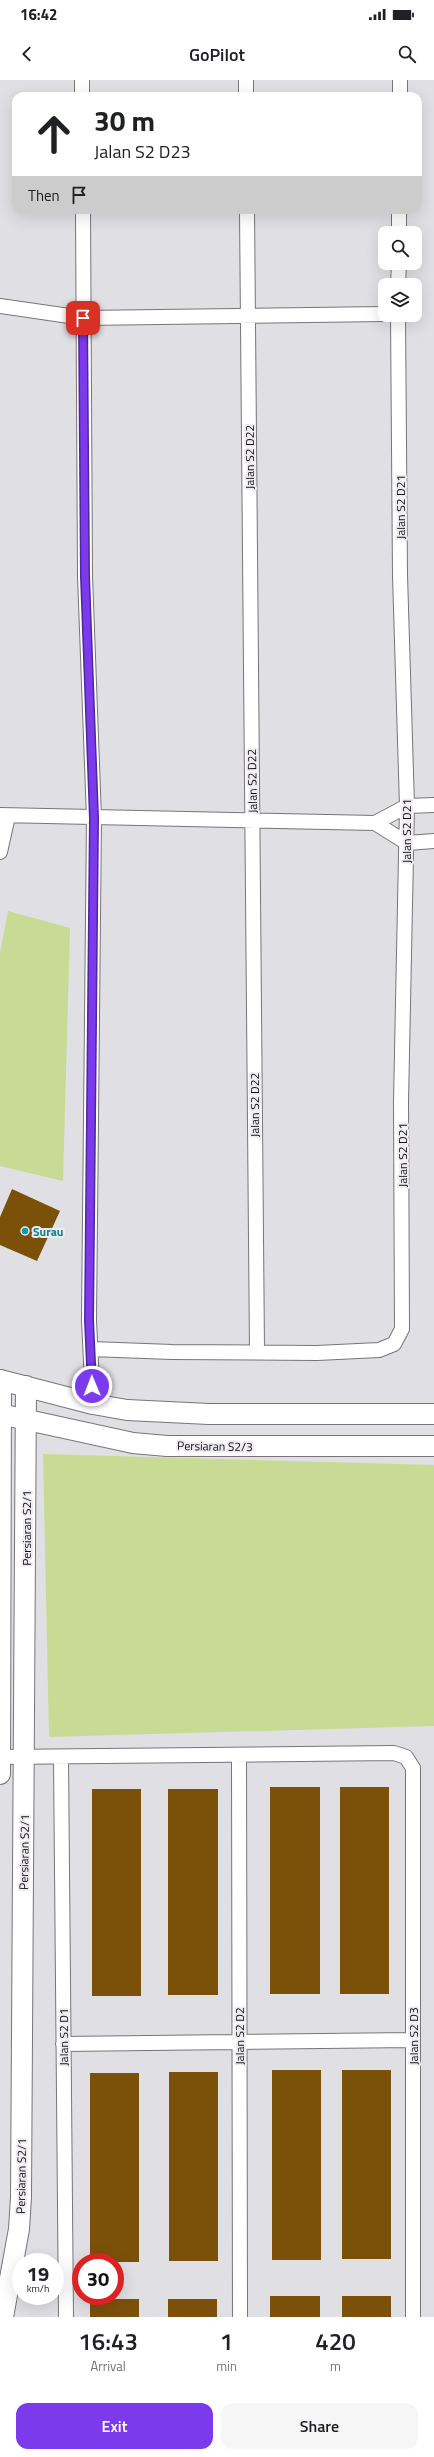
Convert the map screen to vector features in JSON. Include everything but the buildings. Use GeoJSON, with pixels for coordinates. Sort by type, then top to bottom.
{"type":"FeatureCollection","features":[{"type":"Feature","properties":{"kind":"street"},"geometry":{"type":"LineString","coordinates":[[82,80],[82,92]]}},
{"type":"Feature","properties":{"kind":"street"},"geometry":{"type":"LineString","coordinates":[[246,80],[246,92]]}},
{"type":"Feature","properties":{"kind":"street"},"geometry":{"type":"LineString","coordinates":[[400,80],[400,92]]}},
{"type":"Feature","properties":{"kind":"street"},"geometry":{"type":"LineString","coordinates":[[83,214],[85,576],[94,818],[89,1320],[93,1404]]}},
{"type":"Feature","properties":{"kind":"street","name":"Jalan S2 D22"},"geometry":{"type":"LineString","coordinates":[[247,214],[257,1351]]}},
{"type":"Feature","properties":{"kind":"street"},"geometry":{"type":"LineString","coordinates":[[399,214],[399,226]]}},
{"type":"Feature","properties":{"kind":"street"},"geometry":{"type":"LineString","coordinates":[[0,306],[83,318],[378,314]]}},
{"type":"Feature","properties":{"kind":"street","name":"Jalan S2 D21"},"geometry":{"type":"LineString","coordinates":[[257,1351],[317,1353],[379,1350],[394,1344],[402,1329],[402,1102],[407,806],[400,574],[398,322]]}},
{"type":"Feature","properties":{"kind":"street"},"geometry":{"type":"LineString","coordinates":[[0,852],[4,816],[375,823],[407,806],[434,805]]}},
{"type":"Feature","properties":{"kind":"street"},"geometry":{"type":"LineString","coordinates":[[375,823],[407,843],[434,841]]}},
{"type":"Feature","properties":{"kind":"street"},"geometry":{"type":"LineString","coordinates":[[91,1349],[257,1351]]}},
{"type":"Feature","properties":{"kind":"street"},"geometry":{"type":"LineString","coordinates":[[0,1774],[1,1380],[93,1404],[126,1410],[202,1414],[434,1414]]}},
{"type":"Feature","properties":{"kind":"street","name":"Persiaran S2/1"},"geometry":{"type":"LineString","coordinates":[[3,2317],[6,2269],[19,2229],[21,2197],[25,1757],[26,1386]]}},
{"type":"Feature","properties":{"kind":"street","name":"Persiaran S2/3"},"geometry":{"type":"LineString","coordinates":[[0,1414],[26,1418],[133,1443],[167,1446],[434,1446]]}},
{"type":"Feature","properties":{"kind":"street","name":"Jalan S2 D3"},"geometry":{"type":"LineString","coordinates":[[239,1755],[394,1753],[406,1756],[413,1768],[413,2317]]}},
{"type":"Feature","properties":{"kind":"street"},"geometry":{"type":"LineString","coordinates":[[0,1756],[61,1758],[239,1755]]}},
{"type":"Feature","properties":{"kind":"street","name":"Jalan S2 D2"},"geometry":{"type":"LineString","coordinates":[[239,1755],[240,2317]]}},
{"type":"Feature","properties":{"kind":"street","name":"Jalan S2 D1"},"geometry":{"type":"LineString","coordinates":[[61,1758],[66,2317]]}},
{"type":"Feature","properties":{"kind":"street"},"geometry":{"type":"LineString","coordinates":[[63,2044],[412,2040]]}},
{"type":"Feature","properties":{"kind":"green space"},"geometry":{"type":"Polygon","coordinates":[[[8,911],[70,928],[63,1181],[0,1166],[0,953],[8,911]]]}},
{"type":"Feature","properties":{"kind":"green space"},"geometry":{"type":"Polygon","coordinates":[[[43,1454],[434,1465],[434,1726],[49,1737],[43,1454]]]}},
{"type":"Feature","properties":{"kind":"place","name":"Surau"},"geometry":{"type":"Point","coordinates":[25,1231]}},
{"type":"Feature","properties":{"kind":"route"},"geometry":{"type":"LineString","coordinates":[[83,318],[85,576],[94,818],[93,1094],[89,1320],[92,1386]]}}]}
